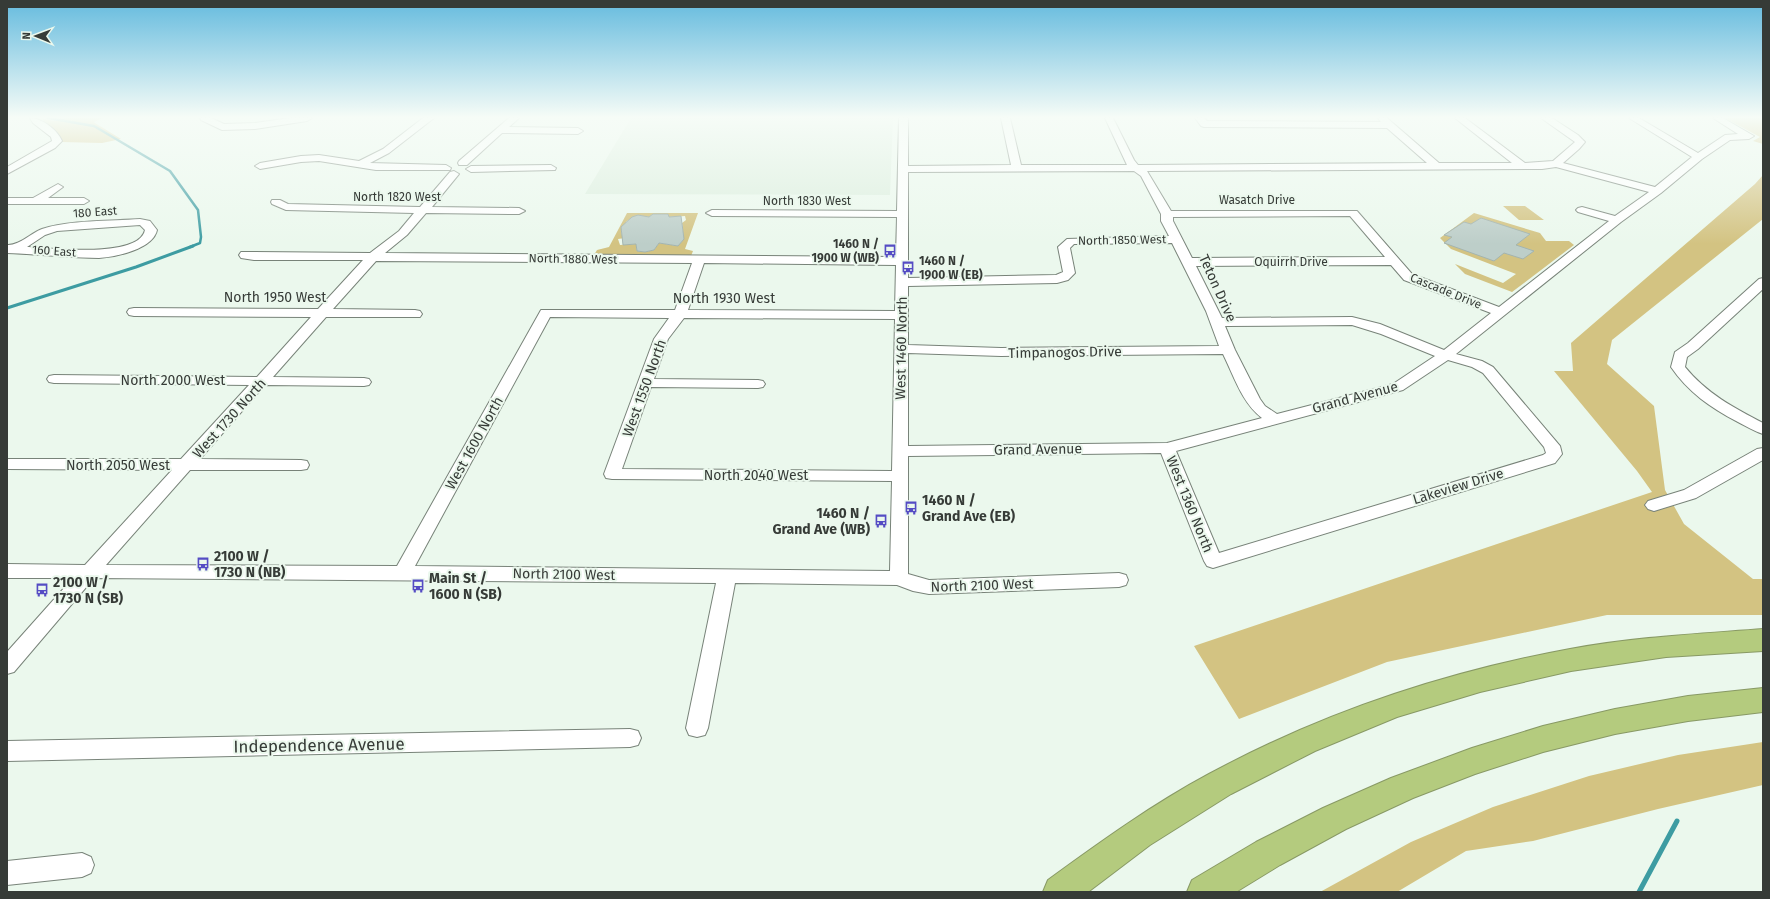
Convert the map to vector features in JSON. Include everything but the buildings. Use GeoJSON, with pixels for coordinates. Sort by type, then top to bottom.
{"type":"FeatureCollection","features":[{"type":"Feature","properties":{"kind":"highway"},"geometry":{"type":"LineString","coordinates":[[1060,892],[1141,833],[1211,789],[1290,748],[1394,705],[1472,681],[1568,660],[1664,647],[1763,640]]}},
{"type":"Feature","properties":{"kind":"highway"},"geometry":{"type":"LineString","coordinates":[[1204,892],[1267,853],[1310,830],[1390,792],[1450,768],[1528,743],[1603,724],[1702,707],[1763,700]]}},
{"type":"Feature","properties":{"kind":"street"},"geometry":{"type":"LineString","coordinates":[[7,171],[27,160]]}},
{"type":"Feature","properties":{"kind":"street"},"geometry":{"type":"LineString","coordinates":[[260,166],[295,160]]}},
{"type":"Feature","properties":{"kind":"street"},"geometry":{"type":"LineString","coordinates":[[330,160],[359,165],[464,172],[471,160]]}},
{"type":"Feature","properties":{"kind":"street"},"geometry":{"type":"LineString","coordinates":[[359,165],[369,160]]}},
{"type":"Feature","properties":{"kind":"street","name":"West 1460 North"},"geometry":{"type":"LineString","coordinates":[[899,578],[899,476],[902,349],[902,160]]}},
{"type":"Feature","properties":{"kind":"street"},"geometry":{"type":"LineString","coordinates":[[1015,160],[1017,169]]}},
{"type":"Feature","properties":{"kind":"street","name":"Teton Drive"},"geometry":{"type":"LineString","coordinates":[[1129,160],[1145,174],[1167,214],[1167,221],[1213,311],[1228,350],[1253,400],[1260,409],[1273,419]]}},
{"type":"Feature","properties":{"kind":"street"},"geometry":{"type":"LineString","coordinates":[[1429,160],[1436,166]]}},
{"type":"Feature","properties":{"kind":"street"},"geometry":{"type":"LineString","coordinates":[[1514,160],[1522,166]]}},
{"type":"Feature","properties":{"kind":"street"},"geometry":{"type":"LineString","coordinates":[[1556,164],[1559,160]]}},
{"type":"Feature","properties":{"kind":"street","name":"Grand Avenue"},"geometry":{"type":"LineString","coordinates":[[900,451],[1167,448],[1398,387],[1413,379],[1501,312],[1617,220],[1657,191],[1694,160]]}},
{"type":"Feature","properties":{"kind":"street"},"geometry":{"type":"LineString","coordinates":[[902,169],[1542,166],[1556,164],[1657,191]]}},
{"type":"Feature","properties":{"kind":"street"},"geometry":{"type":"LineString","coordinates":[[7,165],[18,165]]}},
{"type":"Feature","properties":{"kind":"street"},"geometry":{"type":"LineString","coordinates":[[467,166],[551,168]]}},
{"type":"Feature","properties":{"kind":"street","name":"West 1730 North"},"geometry":{"type":"LineString","coordinates":[[7,666],[89,572],[373,257],[403,233],[423,210],[450,171]]}},
{"type":"Feature","properties":{"kind":"street"},"geometry":{"type":"LineString","coordinates":[[34,201],[58,187]]}},
{"type":"Feature","properties":{"kind":"street"},"geometry":{"type":"LineString","coordinates":[[7,201],[84,201]]}},
{"type":"Feature","properties":{"kind":"street","name":"North 1820 West"},"geometry":{"type":"LineString","coordinates":[[276,202],[286,207],[334,209],[519,211]]}},
{"type":"Feature","properties":{"kind":"street"},"geometry":{"type":"LineString","coordinates":[[1582,210],[1617,220]]}},
{"type":"Feature","properties":{"kind":"street","name":"North 1830 West"},"geometry":{"type":"LineString","coordinates":[[712,213],[902,214]]}},
{"type":"Feature","properties":{"kind":"street","name":"Wasatch Drive"},"geometry":{"type":"LineString","coordinates":[[1167,214],[1347,213]]}},
{"type":"Feature","properties":{"kind":"street","name":"Cascade Drive"},"geometry":{"type":"LineString","coordinates":[[1347,213],[1353,213],[1393,261],[1414,281],[1501,312]]}},
{"type":"Feature","properties":{"kind":"street","name":"180 East"},"geometry":{"type":"LineString","coordinates":[[11,249],[41,233],[52,229],[140,222]]}},
{"type":"Feature","properties":{"kind":"street","name":"160 East"},"geometry":{"type":"LineString","coordinates":[[11,249],[100,254],[123,250],[148,238],[150,232],[148,226],[140,222]]}},
{"type":"Feature","properties":{"kind":"street","name":"North 1850 West"},"geometry":{"type":"LineString","coordinates":[[902,282],[1057,279],[1067,276],[1070,271],[1064,247],[1067,243],[1078,240],[1177,239]]}},
{"type":"Feature","properties":{"kind":"street","name":"North 1880 West"},"geometry":{"type":"LineString","coordinates":[[245,255],[902,261]]}},
{"type":"Feature","properties":{"kind":"street","name":"West 1550 North"},"geometry":{"type":"LineString","coordinates":[[612,474],[661,339],[670,325],[680,314],[699,260]]}},
{"type":"Feature","properties":{"kind":"street","name":"Oquirrh Drive"},"geometry":{"type":"LineString","coordinates":[[1189,262],[1393,261]]}},
{"type":"Feature","properties":{"kind":"street"},"geometry":{"type":"LineString","coordinates":[[1763,282],[1693,346],[1680,355],[1678,367],[1688,381],[1704,396],[1727,411],[1763,429]]}},
{"type":"Feature","properties":{"kind":"street","name":"North 1950 West"},"geometry":{"type":"LineString","coordinates":[[134,312],[416,314]]}},
{"type":"Feature","properties":{"kind":"street","name":"North 1930 West"},"geometry":{"type":"LineString","coordinates":[[546,313],[902,315]]}},
{"type":"Feature","properties":{"kind":"street","name":"West 1600 North"},"geometry":{"type":"LineString","coordinates":[[402,573],[546,313]]}},
{"type":"Feature","properties":{"kind":"street"},"geometry":{"type":"LineString","coordinates":[[1216,322],[1352,321],[1370,326],[1444,355]]}},
{"type":"Feature","properties":{"kind":"street","name":"Timpanogos Drive"},"geometry":{"type":"LineString","coordinates":[[902,349],[1001,352],[1228,350]]}},
{"type":"Feature","properties":{"kind":"street","name":"Lakeview Drive"},"geometry":{"type":"LineString","coordinates":[[1213,561],[1552,457],[1554,452],[1552,446],[1488,370],[1474,362],[1444,355]]}},
{"type":"Feature","properties":{"kind":"street","name":"North 2000 West"},"geometry":{"type":"LineString","coordinates":[[54,380],[364,382]]}},
{"type":"Feature","properties":{"kind":"street"},"geometry":{"type":"LineString","coordinates":[[646,383],[758,384]]}},
{"type":"Feature","properties":{"kind":"street","name":"West 1360 North"},"geometry":{"type":"LineString","coordinates":[[1167,448],[1213,561]]}},
{"type":"Feature","properties":{"kind":"street"},"geometry":{"type":"LineString","coordinates":[[1654,505],[1690,494],[1763,453]]}},
{"type":"Feature","properties":{"kind":"street","name":"North 2050 West"},"geometry":{"type":"LineString","coordinates":[[7,464],[301,465]]}},
{"type":"Feature","properties":{"kind":"street","name":"North 2040 West"},"geometry":{"type":"LineString","coordinates":[[612,474],[899,476]]}},
{"type":"Feature","properties":{"kind":"street","name":"North 2100 West"},"geometry":{"type":"LineString","coordinates":[[7,571],[899,578],[913,584],[929,587],[1119,580]]}},
{"type":"Feature","properties":{"kind":"street"},"geometry":{"type":"LineString","coordinates":[[697,728],[727,576]]}},
{"type":"Feature","properties":{"kind":"street","name":"Independence Avenue"},"geometry":{"type":"LineString","coordinates":[[7,751],[630,738]]}},
{"type":"Feature","properties":{"kind":"street"},"geometry":{"type":"LineString","coordinates":[[7,873],[82,865]]}},
{"type":"Feature","properties":{"kind":"shaded area"},"geometry":{"type":"Polygon","coordinates":[[[606,160],[891,160],[890,195],[585,194],[606,160]]]}},
{"type":"Feature","properties":{"kind":"shaded area"},"geometry":{"type":"Polygon","coordinates":[[[1763,175],[1763,219],[1612,340],[1607,364],[1654,406],[1665,490],[1684,524],[1753,579],[1763,579],[1763,615],[1607,615],[1387,662],[1239,719],[1194,646],[1652,492],[1637,471],[1554,371],[1573,371],[1571,343],[1755,184],[1763,175]]]}},
{"type":"Feature","properties":{"kind":"shaded area"},"geometry":{"type":"Polygon","coordinates":[[[1503,206],[1525,206],[1544,220],[1519,220],[1503,206]]]}},
{"type":"Feature","properties":{"kind":"shaded area"},"geometry":{"type":"Polygon","coordinates":[[[627,213],[698,213],[685,249],[693,251],[691,256],[594,255],[597,250],[609,247],[627,213]],[[653,214],[649,217],[637,216],[632,218],[626,222],[627,226],[621,231],[625,238],[618,239],[620,245],[636,244],[637,251],[645,252],[654,250],[659,243],[678,246],[684,239],[676,238],[683,231],[682,223],[686,220],[685,216],[669,217],[668,214],[653,214]]]}},
{"type":"Feature","properties":{"kind":"shaded area"},"geometry":{"type":"Polygon","coordinates":[[[1474,213],[1540,233],[1546,241],[1569,241],[1574,245],[1512,292],[1465,274],[1455,264],[1503,283],[1516,274],[1451,249],[1440,238],[1474,213]]]}},
{"type":"Feature","properties":{"kind":"shaded area"},"geometry":{"type":"Polygon","coordinates":[[[1763,742],[1763,785],[1658,809],[1533,841],[1466,851],[1397,892],[1320,892],[1411,842],[1493,807],[1589,776],[1678,755],[1763,742]]]}},
{"type":"Feature","properties":{"kind":"waterway"},"geometry":{"type":"LineString","coordinates":[[151,160],[170,171],[198,210],[201,237],[200,243],[190,247]]}},
{"type":"Feature","properties":{"kind":"waterway"},"geometry":{"type":"LineString","coordinates":[[7,308],[136,267],[193,246]]}},
{"type":"Feature","properties":{"kind":"waterway"},"geometry":{"type":"LineString","coordinates":[[1639,892],[1677,821]]}},
{"type":"Feature","properties":{"kind":"place","name":"1460 N / 1900 W (WB)"},"geometry":{"type":"Point","coordinates":[890,251]}},
{"type":"Feature","properties":{"kind":"place","name":"1460 N / 1900 W (EB)"},"geometry":{"type":"Point","coordinates":[908,268]}},
{"type":"Feature","properties":{"kind":"place","name":"1460 N / Grand Ave (EB)"},"geometry":{"type":"Point","coordinates":[911,508]}},
{"type":"Feature","properties":{"kind":"place","name":"1460 N / Grand Ave (WB)"},"geometry":{"type":"Point","coordinates":[881,521]}},
{"type":"Feature","properties":{"kind":"place","name":"2100 W / 1730 N (NB)"},"geometry":{"type":"Point","coordinates":[203,564]}},
{"type":"Feature","properties":{"kind":"place","name":"Main St / 1600 N (SB)"},"geometry":{"type":"Point","coordinates":[418,586]}},
{"type":"Feature","properties":{"kind":"place","name":"2100 W / 1730 N (SB)"},"geometry":{"type":"Point","coordinates":[42,590]}}]}
